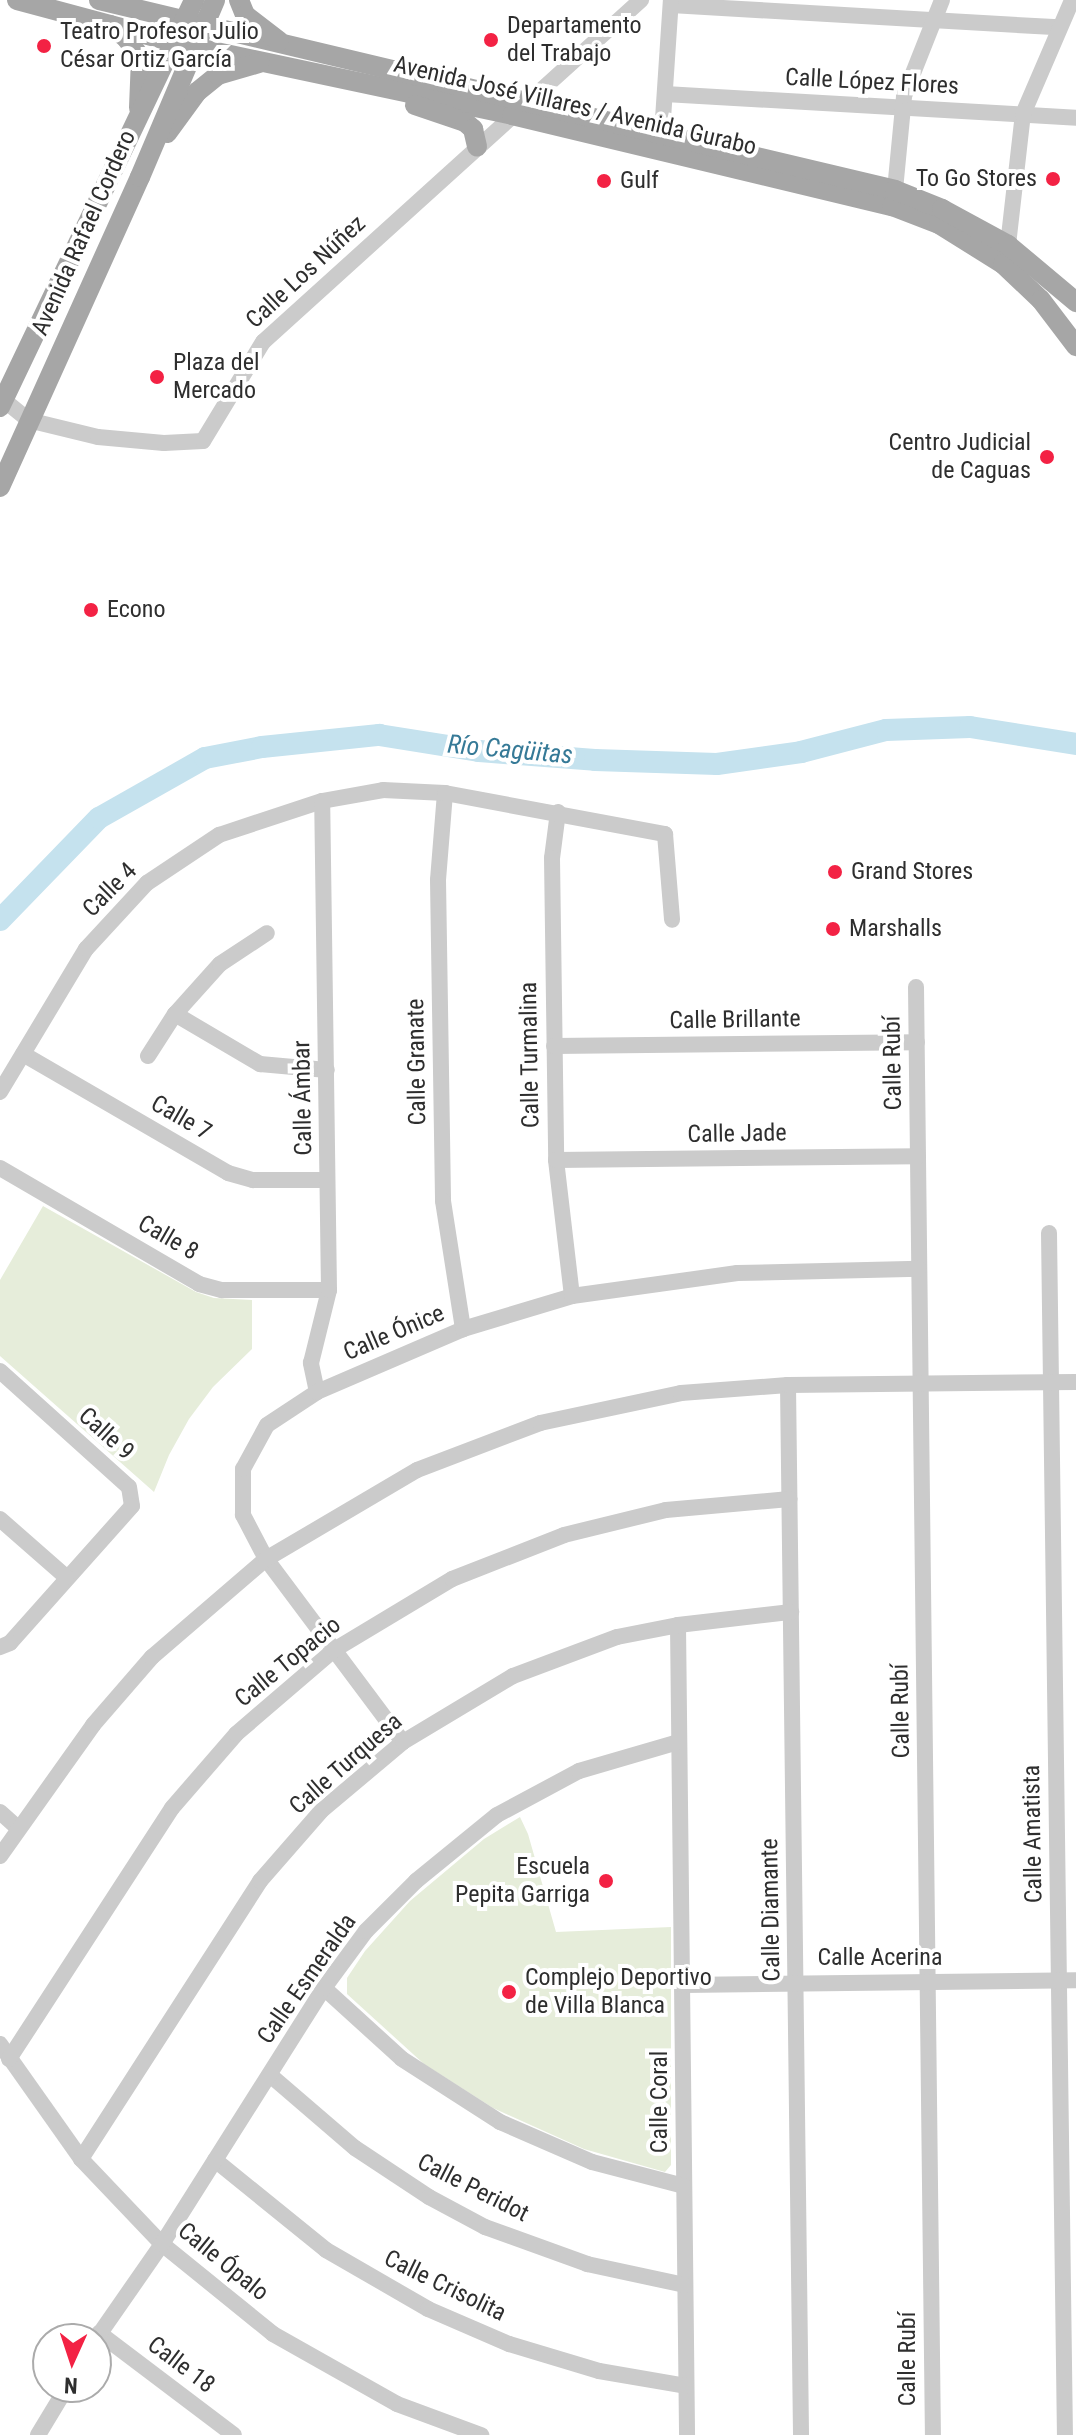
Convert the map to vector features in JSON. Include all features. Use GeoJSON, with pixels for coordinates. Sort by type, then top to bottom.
{"type":"FeatureCollection","features":[{"type":"Feature","properties":{"kind":"main road","name":"Avenida José Villares / Avenida Gurabo"},"geometry":{"type":"LineString","coordinates":[[19,0],[108,9],[341,57],[803,187],[835,190],[892,206],[939,224],[1003,264],[1041,300],[1076,346]]}},
{"type":"Feature","properties":{"kind":"main road"},"geometry":{"type":"LineString","coordinates":[[137,122],[141,58],[108,9],[155,0]]}},
{"type":"Feature","properties":{"kind":"main road","name":"Avenida Rafael Cordero"},"geometry":{"type":"LineString","coordinates":[[193,25],[194,0]]}},
{"type":"Feature","properties":{"kind":"main road","name":"Avenida Rafael Cordero"},"geometry":{"type":"LineString","coordinates":[[0,487],[140,177],[184,45],[193,25],[215,0]]}},
{"type":"Feature","properties":{"kind":"main road"},"geometry":{"type":"LineString","coordinates":[[239,0],[245,15],[286,46]]}},
{"type":"Feature","properties":{"kind":"main road","name":"Avenida José Villares / Avenida Gurabo"},"geometry":{"type":"LineString","coordinates":[[108,9],[184,45],[261,63],[340,80],[594,118],[895,190],[942,209],[1008,245],[1076,302]]}},
{"type":"Feature","properties":{"kind":"main road","name":"Avenida Rafael Cordero"},"geometry":{"type":"LineString","coordinates":[[1,401],[137,122],[184,45]]}},
{"type":"Feature","properties":{"kind":"main road"},"geometry":{"type":"LineString","coordinates":[[341,57],[340,80],[465,122],[473,129],[477,147]]}},
{"type":"Feature","properties":{"kind":"main road"},"geometry":{"type":"LineString","coordinates":[[140,177],[197,92],[218,75],[261,63]]}},
{"type":"Feature","properties":{"kind":"street","name":"Calle Los Núñez"},"geometry":{"type":"LineString","coordinates":[[28,420],[98,437],[164,443],[203,441],[263,342],[641,0]]}},
{"type":"Feature","properties":{"kind":"street"},"geometry":{"type":"LineString","coordinates":[[895,190],[902,108],[942,0]]}},
{"type":"Feature","properties":{"kind":"street"},"geometry":{"type":"LineString","coordinates":[[1008,245],[1023,114],[1072,0]]}},
{"type":"Feature","properties":{"kind":"street"},"geometry":{"type":"LineString","coordinates":[[662,134],[671,3],[1058,27]]}},
{"type":"Feature","properties":{"kind":"street","name":"Calle López Flores"},"geometry":{"type":"LineString","coordinates":[[665,94],[1076,118]]}},
{"type":"Feature","properties":{"kind":"street"},"geometry":{"type":"LineString","coordinates":[[1,401],[28,420]]}},
{"type":"Feature","properties":{"kind":"street","name":"Calle 4"},"geometry":{"type":"LineString","coordinates":[[0,1092],[86,949],[147,883],[219,835],[322,801],[383,790],[445,793],[665,834],[672,920]]}},
{"type":"Feature","properties":{"kind":"street","name":"Calle Granate"},"geometry":{"type":"LineString","coordinates":[[445,793],[438,880],[443,1201],[463,1329]]}},
{"type":"Feature","properties":{"kind":"street","name":"Calle Ámbar"},"geometry":{"type":"LineString","coordinates":[[317,1392],[311,1363],[329,1290],[322,801]]}},
{"type":"Feature","properties":{"kind":"street","name":"Calle Turmalina"},"geometry":{"type":"LineString","coordinates":[[558,812],[552,858],[556,1160],[572,1296]]}},
{"type":"Feature","properties":{"kind":"street"},"geometry":{"type":"LineString","coordinates":[[148,1056],[175,1014],[220,964],[267,933]]}},
{"type":"Feature","properties":{"kind":"street","name":"Calle Rubí"},"geometry":{"type":"LineString","coordinates":[[916,987],[933,2435]]}},
{"type":"Feature","properties":{"kind":"street"},"geometry":{"type":"LineString","coordinates":[[175,1014],[260,1064],[327,1070]]}},
{"type":"Feature","properties":{"kind":"street","name":"Calle Brillante"},"geometry":{"type":"LineString","coordinates":[[554,1046],[917,1042]]}},
{"type":"Feature","properties":{"kind":"street","name":"Calle 7"},"geometry":{"type":"LineString","coordinates":[[23,1054],[228,1173],[253,1180],[327,1180]]}},
{"type":"Feature","properties":{"kind":"street","name":"Calle Jade"},"geometry":{"type":"LineString","coordinates":[[556,1160],[918,1156]]}},
{"type":"Feature","properties":{"kind":"street","name":"Calle 8"},"geometry":{"type":"LineString","coordinates":[[0,1168],[199,1284],[222,1290],[329,1290]]}},
{"type":"Feature","properties":{"kind":"street","name":"Calle Amatista"},"geometry":{"type":"LineString","coordinates":[[1049,1233],[1068,1980],[1065,2435]]}},
{"type":"Feature","properties":{"kind":"street","name":"Calle Ónice"},"geometry":{"type":"LineString","coordinates":[[403,1742],[266,1559],[243,1515],[243,1469],[267,1425],[317,1392],[463,1329],[572,1296],[737,1273],[919,1269]]}},
{"type":"Feature","properties":{"kind":"street","name":"Calle 9"},"geometry":{"type":"LineString","coordinates":[[0,1371],[129,1487],[132,1506],[66,1577]]}},
{"type":"Feature","properties":{"kind":"street"},"geometry":{"type":"LineString","coordinates":[[0,1856],[93,1725],[152,1657],[266,1559],[417,1470],[540,1423],[681,1393],[788,1385],[1076,1382]]}},
{"type":"Feature","properties":{"kind":"street","name":"Calle Diamante"},"geometry":{"type":"LineString","coordinates":[[788,1385],[801,2435]]}},
{"type":"Feature","properties":{"kind":"street","name":"Calle Topacio"},"geometry":{"type":"LineString","coordinates":[[4,2052],[172,1808],[236,1734],[334,1650],[452,1579],[564,1535],[666,1510],[790,1499]]}},
{"type":"Feature","properties":{"kind":"street"},"geometry":{"type":"LineString","coordinates":[[0,1519],[66,1577],[10,1643],[0,1647]]}},
{"type":"Feature","properties":{"kind":"street","name":"Calle Turquesa"},"geometry":{"type":"LineString","coordinates":[[81,2159],[260,1881],[321,1811],[403,1742],[513,1676],[617,1637],[678,1625],[791,1612]]}},
{"type":"Feature","properties":{"kind":"street","name":"Calle Coral"},"geometry":{"type":"LineString","coordinates":[[678,1625],[687,2435]]}},
{"type":"Feature","properties":{"kind":"street","name":"Calle Esmeralda"},"geometry":{"type":"LineString","coordinates":[[106,2323],[162,2244],[324,1988],[366,1931],[416,1881],[497,1815],[579,1771],[678,1742]]}},
{"type":"Feature","properties":{"kind":"street"},"geometry":{"type":"LineString","coordinates":[[0,1812],[18,1828]]}},
{"type":"Feature","properties":{"kind":"street","name":"Calle Acerina"},"geometry":{"type":"LineString","coordinates":[[683,1985],[1068,1980]]}},
{"type":"Feature","properties":{"kind":"street"},"geometry":{"type":"LineString","coordinates":[[324,1988],[402,2059],[500,2122],[592,2162],[684,2186]]}},
{"type":"Feature","properties":{"kind":"street","name":"Calle Ópalo"},"geometry":{"type":"LineString","coordinates":[[4,2052],[81,2159],[162,2244],[273,2334],[397,2404],[481,2435]]}},
{"type":"Feature","properties":{"kind":"street","name":"Calle Peridot"},"geometry":{"type":"LineString","coordinates":[[270,2075],[355,2148],[429,2197],[485,2227],[587,2264],[685,2285]]}},
{"type":"Feature","properties":{"kind":"street","name":"Calle Crisolita"},"geometry":{"type":"LineString","coordinates":[[215,2160],[326,2250],[428,2309],[509,2344],[569,2362],[686,2386]]}},
{"type":"Feature","properties":{"kind":"street","name":"Calle 18"},"geometry":{"type":"LineString","coordinates":[[112,2347],[234,2435]]}},
{"type":"Feature","properties":{"kind":"street"},"geometry":{"type":"LineString","coordinates":[[38,2435],[57,2403]]}},
{"type":"Feature","properties":{"kind":"green space"},"geometry":{"type":"Polygon","coordinates":[[[43,1206],[196,1292],[214,1298],[252,1300],[252,1349],[213,1387],[189,1419],[169,1455],[154,1492],[0,1356],[0,1280],[43,1206]]]}},
{"type":"Feature","properties":{"kind":"green space","name":"Complejo Deportivo de Villa Blanca"},"geometry":{"type":"Polygon","coordinates":[[[520,1817],[528,1834],[556,1932],[671,1927],[671,2165],[665,2172],[584,2149],[493,2108],[424,2064],[347,1994],[347,1978],[365,1951],[410,1901],[484,1839],[520,1817]]]}},
{"type":"Feature","properties":{"kind":"waterway","name":"Río Cagüitas"},"geometry":{"type":"LineString","coordinates":[[0,920],[99,818],[205,758],[262,747],[379,735],[479,751],[595,760],[717,764],[801,752],[886,730],[970,727],[1076,744]]}},
{"type":"Feature","properties":{"kind":"place","name":"Departamento del Trabajo"},"geometry":{"type":"Point","coordinates":[491,40]}},
{"type":"Feature","properties":{"kind":"place","name":"Teatro Profesor Julio César Ortiz García"},"geometry":{"type":"Point","coordinates":[44,46]}},
{"type":"Feature","properties":{"kind":"place","name":"To Go Stores"},"geometry":{"type":"Point","coordinates":[1053,179]}},
{"type":"Feature","properties":{"kind":"place","name":"Gulf"},"geometry":{"type":"Point","coordinates":[604,181]}},
{"type":"Feature","properties":{"kind":"place","name":"Plaza del Mercado"},"geometry":{"type":"Point","coordinates":[157,377]}},
{"type":"Feature","properties":{"kind":"place","name":"Centro Judicial de Caguas"},"geometry":{"type":"Point","coordinates":[1047,457]}},
{"type":"Feature","properties":{"kind":"place","name":"Econo"},"geometry":{"type":"Point","coordinates":[91,610]}},
{"type":"Feature","properties":{"kind":"place","name":"Grand Stores"},"geometry":{"type":"Point","coordinates":[835,872]}},
{"type":"Feature","properties":{"kind":"place","name":"Marshalls"},"geometry":{"type":"Point","coordinates":[833,929]}},
{"type":"Feature","properties":{"kind":"place","name":"Escuela Pepita Garriga"},"geometry":{"type":"Point","coordinates":[606,1881]}},
{"type":"Feature","properties":{"kind":"place","name":"Complejo Deportivo de Villa Blanca"},"geometry":{"type":"Point","coordinates":[509,1992]}}]}
